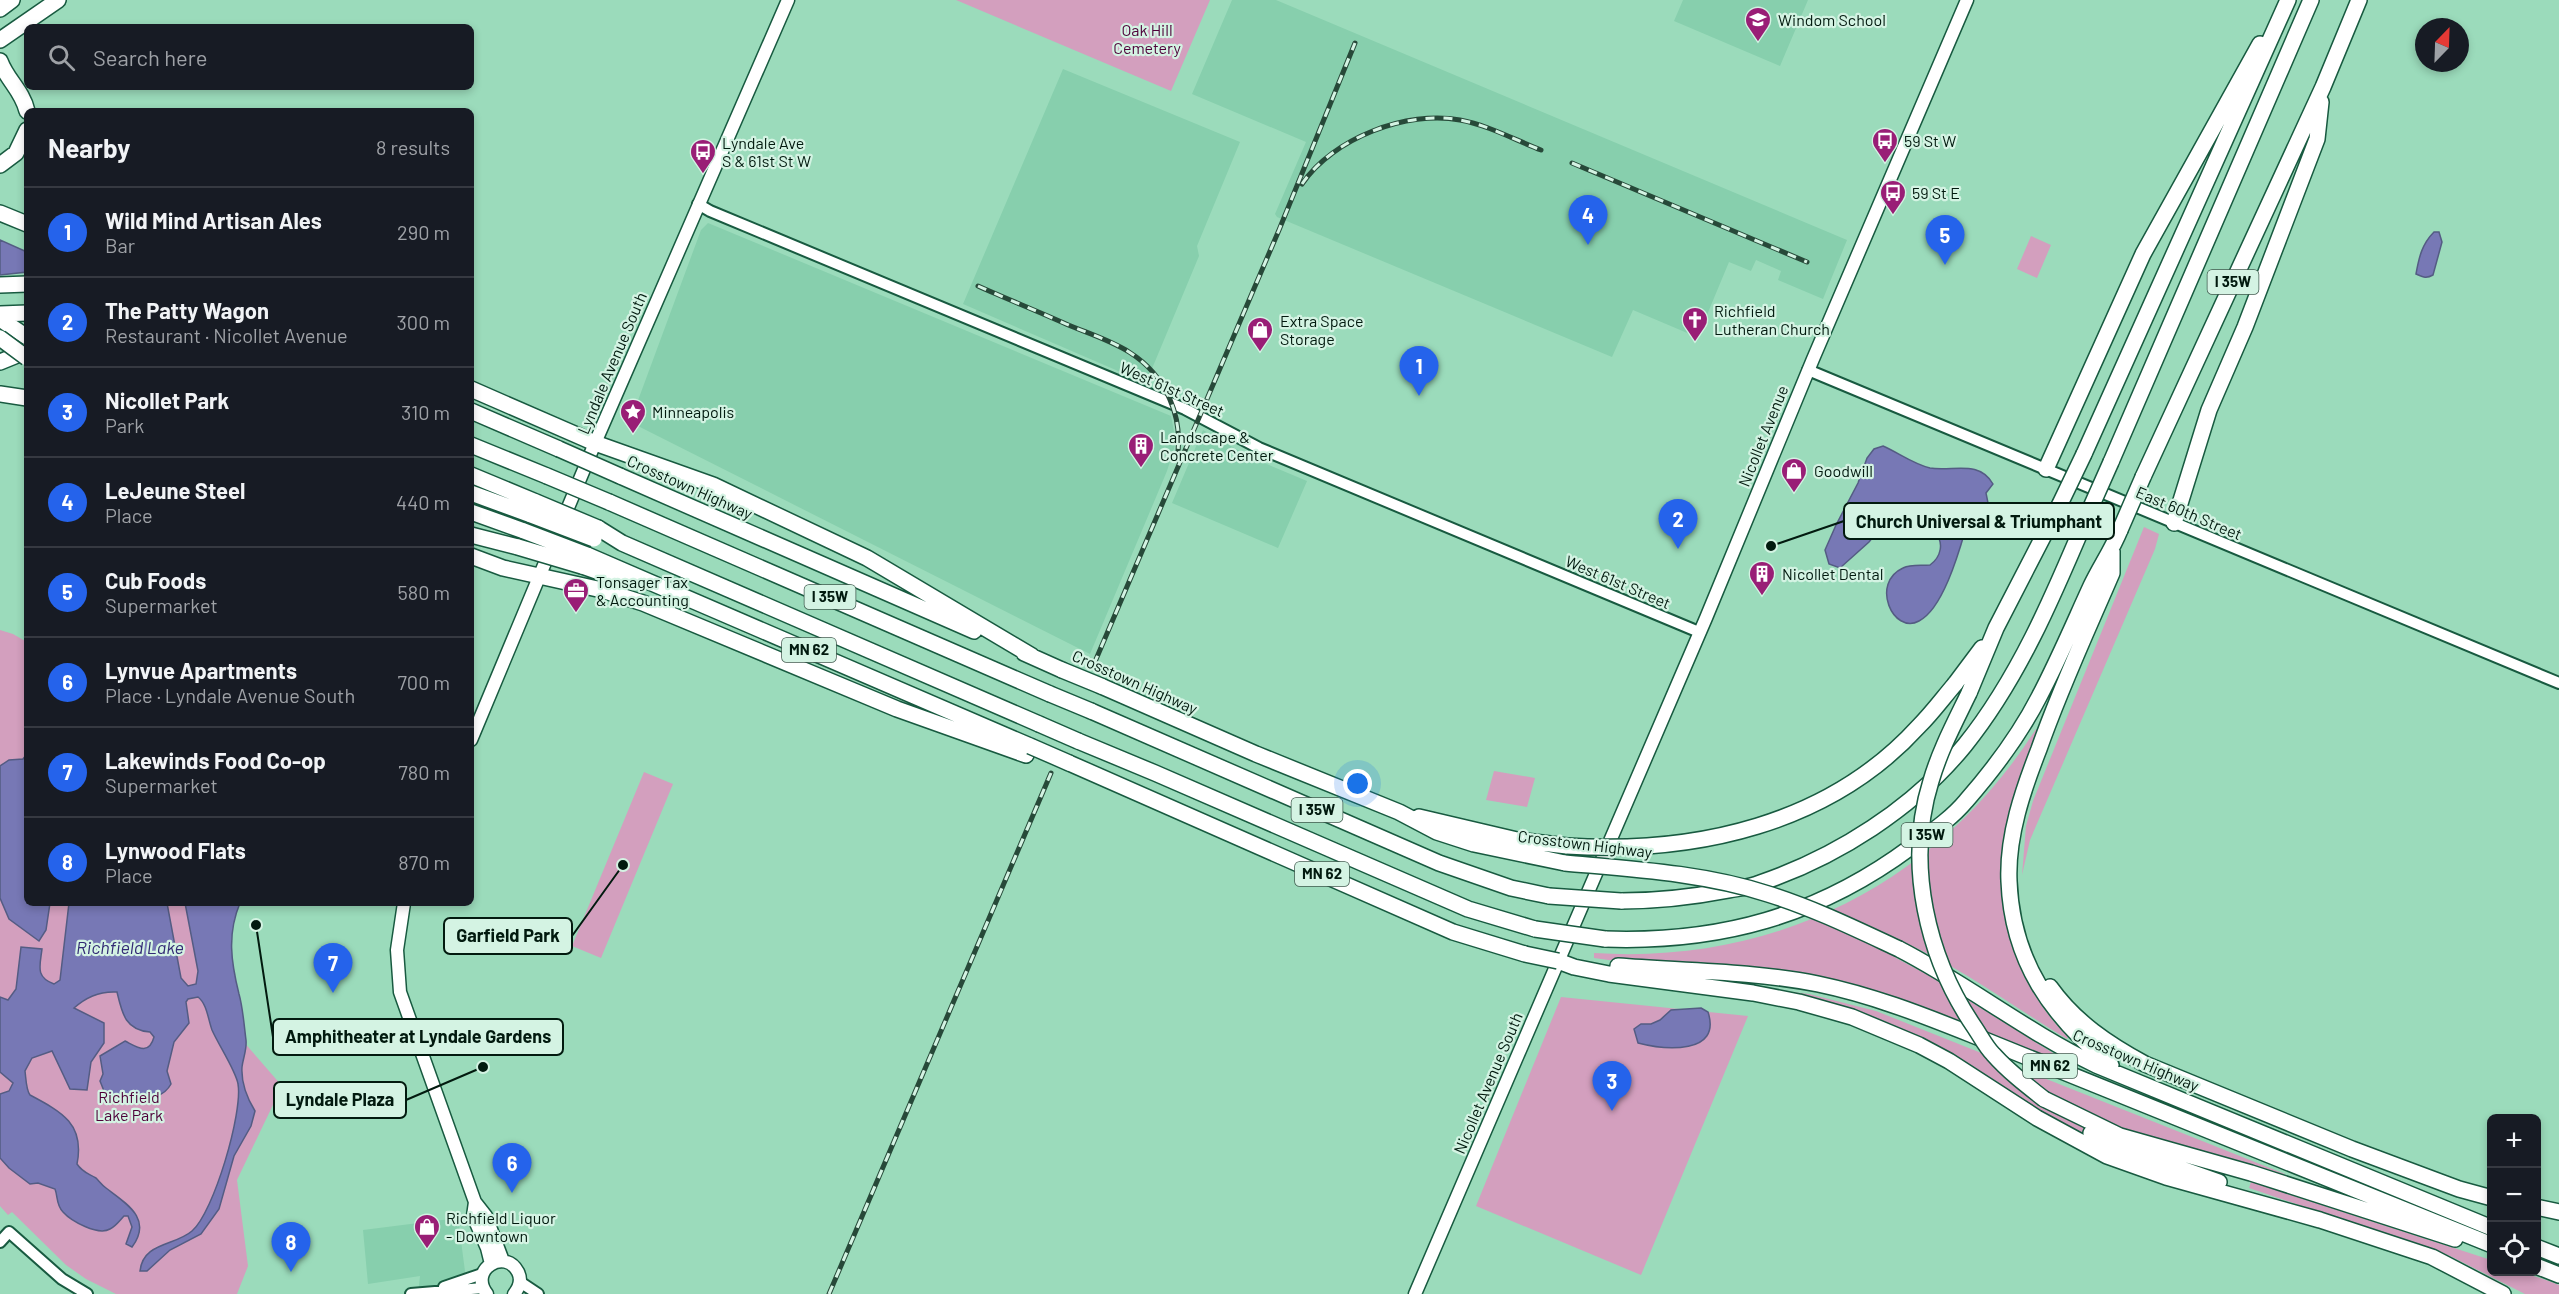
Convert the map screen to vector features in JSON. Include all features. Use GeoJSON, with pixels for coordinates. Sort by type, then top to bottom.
{"type":"FeatureCollection","features":[{"type":"Feature","properties":{"kind":"highway"},"geometry":{"type":"LineString","coordinates":[[0,9],[12,0]]}},
{"type":"Feature","properties":{"kind":"highway"},"geometry":{"type":"LineString","coordinates":[[0,40],[58,0]]}},
{"type":"Feature","properties":{"kind":"highway"},"geometry":{"type":"LineString","coordinates":[[2288,0],[2084,454],[1996,628],[1969,693],[1942,748],[1930,782],[1922,819],[1922,871],[1925,913],[1935,952],[1963,1010],[1992,1053],[2044,1100],[2066,1118],[2111,1144],[2303,1211],[2320,1220]]}},
{"type":"Feature","properties":{"kind":"highway","name":"I 35W"},"geometry":{"type":"LineString","coordinates":[[474,446],[609,502],[1438,863],[1511,888],[1549,896],[1621,901],[1689,897],[1759,884],[1819,858],[1874,827],[1924,790],[1966,744],[2002,692],[2033,634],[2087,516],[2311,0]]}},
{"type":"Feature","properties":{"kind":"highway","name":"I 35W"},"geometry":{"type":"LineString","coordinates":[[474,477],[534,508],[622,543],[1468,909],[1535,929],[1605,939],[1651,940],[1700,936],[1775,919],[1833,894],[1887,864],[1938,826],[1965,802],[2005,753],[2039,699],[2096,575],[2112,548],[2323,87],[2359,0]]}},
{"type":"Feature","properties":{"kind":"highway"},"geometry":{"type":"LineString","coordinates":[[2046,469],[2143,254],[2258,46],[2274,32]]}},
{"type":"Feature","properties":{"kind":"highway"},"geometry":{"type":"LineString","coordinates":[[1,68],[24,97],[26,108]]}},
{"type":"Feature","properties":{"kind":"highway"},"geometry":{"type":"LineString","coordinates":[[2174,523],[2209,410],[2245,327],[2317,138],[2323,87]]}},
{"type":"Feature","properties":{"kind":"highway"},"geometry":{"type":"LineString","coordinates":[[0,165],[16,153],[24,136]]}},
{"type":"Feature","properties":{"kind":"highway"},"geometry":{"type":"LineString","coordinates":[[0,213],[24,223]]}},
{"type":"Feature","properties":{"kind":"highway"},"geometry":{"type":"LineString","coordinates":[[0,285],[24,284]]}},
{"type":"Feature","properties":{"kind":"highway"},"geometry":{"type":"LineString","coordinates":[[0,314],[24,313]]}},
{"type":"Feature","properties":{"kind":"highway"},"geometry":{"type":"LineString","coordinates":[[0,319],[24,335]]}},
{"type":"Feature","properties":{"kind":"highway"},"geometry":{"type":"LineString","coordinates":[[0,338],[24,356]]}},
{"type":"Feature","properties":{"kind":"highway"},"geometry":{"type":"LineString","coordinates":[[0,352],[24,350]]}},
{"type":"Feature","properties":{"kind":"highway"},"geometry":{"type":"LineString","coordinates":[[0,362],[24,351]]}},
{"type":"Feature","properties":{"kind":"highway"},"geometry":{"type":"LineString","coordinates":[[474,390],[595,443],[712,485],[867,558],[1032,656]]}},
{"type":"Feature","properties":{"kind":"highway"},"geometry":{"type":"LineString","coordinates":[[0,394],[24,398]]}},
{"type":"Feature","properties":{"kind":"highway","name":"Crosstown Highway"},"geometry":{"type":"LineString","coordinates":[[474,412],[1256,754],[1399,812],[1437,832],[1474,844],[1565,863],[1674,874],[1766,893],[1822,914],[1931,966],[2060,1046],[2096,1065],[2487,1226]]}},
{"type":"Feature","properties":{"kind":"highway"},"geometry":{"type":"LineString","coordinates":[[474,494],[534,508]]}},
{"type":"Feature","properties":{"kind":"highway","name":"MN 62"},"geometry":{"type":"LineString","coordinates":[[474,513],[524,531],[584,561],[678,593],[1028,751],[1121,786],[1453,932],[1525,954],[1590,967],[1772,977],[1816,984],[1884,1001],[2487,1243]]}},
{"type":"Feature","properties":{"kind":"highway"},"geometry":{"type":"LineString","coordinates":[[474,536],[584,561]]}},
{"type":"Feature","properties":{"kind":"highway"},"geometry":{"type":"LineString","coordinates":[[2112,548],[2112,573],[2054,705],[2025,786],[2013,833],[2008,881],[2025,960],[2044,995],[2071,1030],[2122,1075]]}},
{"type":"Feature","properties":{"kind":"highway"},"geometry":{"type":"LineString","coordinates":[[474,557],[503,567],[541,574],[644,603],[897,709],[1028,751]]}},
{"type":"Feature","properties":{"kind":"highway"},"geometry":{"type":"LineString","coordinates":[[1399,812],[1486,834],[1567,846],[1624,848],[1682,844],[1743,831],[1791,815],[1845,787],[1885,758],[1918,728],[1955,684],[1996,628]]}},
{"type":"Feature","properties":{"kind":"highway"},"geometry":{"type":"LineString","coordinates":[[2016,926],[2037,969],[2061,1002],[2112,1047],[2145,1064],[2352,1149],[2459,1189],[2487,1197]]}},
{"type":"Feature","properties":{"kind":"highway"},"geometry":{"type":"LineString","coordinates":[[1590,967],[1753,993],[1799,1002],[1852,1017],[1919,1045],[2037,1118],[2107,1156],[2166,1177],[2320,1220],[2432,1257],[2503,1294]]}},
{"type":"Feature","properties":{"kind":"highway"},"geometry":{"type":"LineString","coordinates":[[2044,1100],[2120,1136],[2252,1173],[2487,1249]]}},
{"type":"Feature","properties":{"kind":"highway"},"geometry":{"type":"LineString","coordinates":[[2541,1208],[2559,1212]]}},
{"type":"Feature","properties":{"kind":"highway"},"geometry":{"type":"LineString","coordinates":[[2541,1249],[2559,1256]]}},
{"type":"Feature","properties":{"kind":"highway"},"geometry":{"type":"LineString","coordinates":[[2541,1268],[2559,1275]]}},
{"type":"Feature","properties":{"kind":"main road","name":"Lyndale Avenue South"},"geometry":{"type":"LineString","coordinates":[[474,733],[595,443],[788,0]]}},
{"type":"Feature","properties":{"kind":"main road","name":"Nicollet Avenue"},"geometry":{"type":"LineString","coordinates":[[1590,885],[1966,0]]}},
{"type":"Feature","properties":{"kind":"main road","name":"Nicollet Avenue South"},"geometry":{"type":"LineString","coordinates":[[1415,1294],[1590,885]]}},
{"type":"Feature","properties":{"kind":"main road"},"geometry":{"type":"LineString","coordinates":[[404,906],[397,950],[400,992],[475,1202],[486,1216],[492,1266],[485,1291]]}},
{"type":"Feature","properties":{"kind":"main road"},"geometry":{"type":"LineString","coordinates":[[492,1266],[513,1266],[520,1282],[514,1294]]}},
{"type":"Feature","properties":{"kind":"street","name":"West 61st Street"},"geometry":{"type":"LineString","coordinates":[[698,204],[710,211],[1193,412],[1259,448],[1699,632]]}},
{"type":"Feature","properties":{"kind":"street","name":"East 60th Street"},"geometry":{"type":"LineString","coordinates":[[1808,370],[2559,683]]}},
{"type":"Feature","properties":{"kind":"street"},"geometry":{"type":"LineString","coordinates":[[0,1242],[9,1232],[62,1279],[87,1294]]}},
{"type":"Feature","properties":{"kind":"street"},"geometry":{"type":"LineString","coordinates":[[427,1292],[492,1266]]}},
{"type":"Feature","properties":{"kind":"street"},"geometry":{"type":"LineString","coordinates":[[520,1282],[538,1294]]}},
{"type":"Feature","properties":{"kind":"street"},"geometry":{"type":"LineString","coordinates":[[411,1294],[485,1291]]}},
{"type":"Feature","properties":{"kind":"shaded area"},"geometry":{"type":"Polygon","coordinates":[[[1232,0],[1276,0],[1847,240],[1823,299],[1778,280],[1781,271],[1756,260],[1751,271],[1729,262],[1699,334],[1692,335],[1633,310],[1612,357],[1277,217],[1275,214],[1306,142],[1192,94],[1232,0]]]}},
{"type":"Feature","properties":{"kind":"shaded area","name":"Windom School"},"geometry":{"type":"Polygon","coordinates":[[[1683,0],[1808,0],[1780,66],[1674,21],[1683,0]]]}},
{"type":"Feature","properties":{"kind":"shaded area"},"geometry":{"type":"Polygon","coordinates":[[[1063,69],[1240,142],[1197,246],[1199,256],[1146,383],[963,304],[1063,69]]]}},
{"type":"Feature","properties":{"kind":"shaded area"},"geometry":{"type":"Polygon","coordinates":[[[708,223],[1171,416],[1176,442],[1167,471],[1090,654],[630,422],[701,230],[708,223]]]}},
{"type":"Feature","properties":{"kind":"shaded area"},"geometry":{"type":"Polygon","coordinates":[[[1203,430],[1250,457],[1307,481],[1278,548],[1172,503],[1203,430]]]}},
{"type":"Feature","properties":{"kind":"shaded area"},"geometry":{"type":"Polygon","coordinates":[[[458,1218],[468,1294],[418,1294],[420,1276],[368,1284],[363,1230],[458,1218]]]}},
{"type":"Feature","properties":{"kind":"green space","name":"Oak Hill Cemetery"},"geometry":{"type":"Polygon","coordinates":[[[956,0],[1210,0],[1171,91],[956,0]]]}},
{"type":"Feature","properties":{"kind":"green space"},"geometry":{"type":"Polygon","coordinates":[[[2031,236],[2051,245],[2037,278],[2017,269],[2031,236]]]}},
{"type":"Feature","properties":{"kind":"green space"},"geometry":{"type":"Polygon","coordinates":[[[2144,527],[2159,534],[2155,549],[2030,840],[2022,875],[2026,826],[2033,801],[2144,527]]]}},
{"type":"Feature","properties":{"kind":"green space","name":"Richfield Lake Park"},"geometry":{"type":"Polygon","coordinates":[[[0,630],[24,640],[24,906],[218,906],[203,995],[282,1086],[237,1180],[248,1266],[237,1294],[116,1294],[86,1279],[66,1265],[12,1212],[8,1215],[0,1206],[0,630]]]}},
{"type":"Feature","properties":{"kind":"green space"},"geometry":{"type":"Polygon","coordinates":[[[2036,729],[2039,731],[2020,778],[2006,826],[2001,883],[2010,939],[2020,966],[2033,992],[2068,1037],[2067,1039],[1967,976],[1905,943],[1896,958],[1928,975],[2053,1053],[2051,1059],[1894,999],[1594,958],[1594,953],[1661,953],[1726,945],[1788,928],[1846,903],[1901,871],[1951,831],[1996,783],[2036,729]]]}},
{"type":"Feature","properties":{"kind":"green space"},"geometry":{"type":"Polygon","coordinates":[[[1494,771],[1535,778],[1527,807],[1486,800],[1494,771]]]}},
{"type":"Feature","properties":{"kind":"green space"},"geometry":{"type":"Polygon","coordinates":[[[644,772],[673,784],[601,958],[572,946],[644,772]]]}},
{"type":"Feature","properties":{"kind":"green space"},"geometry":{"type":"Polygon","coordinates":[[[1773,990],[1809,994],[1876,1011],[2285,1174],[2283,1178],[2248,1167],[2104,1151],[1973,1071],[1773,990]]]}},
{"type":"Feature","properties":{"kind":"green space"},"geometry":{"type":"Polygon","coordinates":[[[1561,997],[1748,1016],[1641,1275],[1476,1206],[1561,997]]]}},
{"type":"Feature","properties":{"kind":"green space"},"geometry":{"type":"Polygon","coordinates":[[[2251,1182],[2487,1259],[2487,1275],[2450,1256],[2249,1188],[2251,1182]]]}},
{"type":"Feature","properties":{"kind":"green space"},"geometry":{"type":"Polygon","coordinates":[[[2489,1276],[2534,1276],[2559,1285],[2559,1294],[2525,1294],[2489,1276]]]}},
{"type":"Feature","properties":{"kind":"water"},"geometry":{"type":"Polygon","coordinates":[[[2434,232],[2439,232],[2442,242],[2433,275],[2423,277],[2416,274],[2418,262],[2424,246],[2434,232]]]}},
{"type":"Feature","properties":{"kind":"water"},"geometry":{"type":"Polygon","coordinates":[[[0,240],[24,251],[24,272],[0,275],[0,240]]]}},
{"type":"Feature","properties":{"kind":"water"},"geometry":{"type":"Polygon","coordinates":[[[1883,446],[1930,468],[1973,469],[1987,476],[1993,484],[1986,493],[1988,503],[1971,518],[1966,528],[1943,593],[1928,615],[1919,621],[1909,623],[1901,621],[1889,605],[1888,585],[1893,575],[1903,568],[1930,565],[1934,562],[1939,554],[1940,540],[1934,532],[1902,509],[1887,520],[1869,542],[1840,568],[1829,564],[1825,550],[1858,483],[1867,458],[1874,449],[1883,446]]]}},
{"type":"Feature","properties":{"kind":"water","name":"Richfield Lake"},"geometry":{"type":"Polygon","coordinates":[[[23,759],[24,906],[50,906],[46,930],[39,941],[9,919],[0,898],[0,766],[9,760],[23,759]]]}},
{"type":"Feature","properties":{"kind":"water","name":"Richfield Lake"},"geometry":{"type":"Polygon","coordinates":[[[69,906],[168,906],[181,978],[188,986],[196,984],[198,971],[186,906],[239,906],[233,926],[232,959],[242,1005],[246,1040],[242,1079],[255,1111],[251,1126],[234,1156],[219,1209],[201,1234],[170,1250],[147,1271],[140,1271],[147,1255],[192,1231],[209,1204],[218,1184],[231,1138],[236,1116],[238,1084],[198,997],[188,999],[186,1002],[189,1023],[174,1042],[167,1071],[171,1084],[167,1090],[147,1099],[119,1103],[106,1096],[100,1081],[103,1074],[100,1056],[125,1041],[146,1048],[152,1043],[154,1037],[150,1032],[142,1031],[130,1024],[123,1013],[117,992],[94,996],[74,1008],[104,1023],[104,1043],[91,1062],[87,1090],[70,1089],[52,1051],[32,1058],[25,1071],[26,1084],[30,1095],[52,1107],[74,1129],[78,1139],[77,1164],[79,1167],[129,1206],[139,1220],[140,1228],[132,1247],[126,1244],[132,1227],[128,1216],[124,1216],[105,1231],[92,1229],[72,1219],[58,1204],[55,1189],[38,1183],[30,1184],[0,1158],[0,1094],[9,1091],[13,1083],[0,1072],[0,997],[8,1000],[16,989],[21,947],[42,949],[41,974],[54,984],[60,980],[69,906]]]}},
{"type":"Feature","properties":{"kind":"water"},"geometry":{"type":"Polygon","coordinates":[[[1701,1008],[1708,1012],[1710,1026],[1707,1036],[1699,1043],[1676,1048],[1638,1043],[1634,1029],[1641,1024],[1651,1024],[1660,1020],[1671,1010],[1701,1008]]]}},
{"type":"Feature","properties":{"kind":"railway"},"geometry":{"type":"LineString","coordinates":[[1094,664],[1279,230],[1355,43]]}},
{"type":"Feature","properties":{"kind":"railway"},"geometry":{"type":"LineString","coordinates":[[1302,184],[1332,153],[1352,141],[1373,131],[1417,119],[1439,118],[1470,122],[1541,150]]}},
{"type":"Feature","properties":{"kind":"railway"},"geometry":{"type":"LineString","coordinates":[[1572,163],[1807,262]]}},
{"type":"Feature","properties":{"kind":"railway"},"geometry":{"type":"LineString","coordinates":[[978,286],[1114,344],[1142,361],[1170,398],[1178,428],[1177,459]]}},
{"type":"Feature","properties":{"kind":"railway"},"geometry":{"type":"LineString","coordinates":[[829,1294],[1051,773]]}},
{"type":"Feature","properties":{"kind":"place","name":"Windom School"},"geometry":{"type":"Point","coordinates":[1758,43]}},
{"type":"Feature","properties":{"kind":"place","name":"59 St W"},"geometry":{"type":"Point","coordinates":[1885,164]}},
{"type":"Feature","properties":{"kind":"place","name":"Lyndale Ave S & 61st St W"},"geometry":{"type":"Point","coordinates":[703,175]}},
{"type":"Feature","properties":{"kind":"place","name":"59 St E"},"geometry":{"type":"Point","coordinates":[1893,216]}},
{"type":"Feature","properties":{"kind":"place","name":"LeJeune Steel"},"geometry":{"type":"Point","coordinates":[1588,245]}},
{"type":"Feature","properties":{"kind":"place","name":"Cub Foods"},"geometry":{"type":"Point","coordinates":[1945,265]}},
{"type":"Feature","properties":{"kind":"place","name":"Richfield Lutheran Church"},"geometry":{"type":"Point","coordinates":[1695,343]}},
{"type":"Feature","properties":{"kind":"place","name":"Extra Space Storage"},"geometry":{"type":"Point","coordinates":[1260,353]}},
{"type":"Feature","properties":{"kind":"place","name":"Wild Mind Artisan Ales"},"geometry":{"type":"Point","coordinates":[1419,396]}},
{"type":"Feature","properties":{"kind":"place","name":"Minneapolis"},"geometry":{"type":"Point","coordinates":[633,435]}},
{"type":"Feature","properties":{"kind":"place","name":"Landscape & Concrete Center"},"geometry":{"type":"Point","coordinates":[1141,469]}},
{"type":"Feature","properties":{"kind":"place","name":"Goodwill"},"geometry":{"type":"Point","coordinates":[1794,494]}},
{"type":"Feature","properties":{"kind":"place","name":"Church Universal & Triumphant"},"geometry":{"type":"Point","coordinates":[1771,546]}},
{"type":"Feature","properties":{"kind":"place","name":"The Patty Wagon"},"geometry":{"type":"Point","coordinates":[1678,549]}},
{"type":"Feature","properties":{"kind":"place","name":"Nicollet Dental"},"geometry":{"type":"Point","coordinates":[1762,597]}},
{"type":"Feature","properties":{"kind":"place","name":"Tonsager Tax & Accounting"},"geometry":{"type":"Point","coordinates":[576,614]}},
{"type":"Feature","properties":{"kind":"place","name":"Garfield Park"},"geometry":{"type":"Point","coordinates":[623,865]}},
{"type":"Feature","properties":{"kind":"place","name":"Amphitheater at Lyndale Gardens"},"geometry":{"type":"Point","coordinates":[256,925]}},
{"type":"Feature","properties":{"kind":"place","name":"Lakewinds Food Co-op"},"geometry":{"type":"Point","coordinates":[333,993]}},
{"type":"Feature","properties":{"kind":"place","name":"Lyndale Plaza"},"geometry":{"type":"Point","coordinates":[483,1067]}},
{"type":"Feature","properties":{"kind":"place","name":"Nicollet Park"},"geometry":{"type":"Point","coordinates":[1612,1111]}},
{"type":"Feature","properties":{"kind":"place","name":"Lynvue Apartments"},"geometry":{"type":"Point","coordinates":[512,1193]}},
{"type":"Feature","properties":{"kind":"place","name":"Richfield Liquor - Downtown"},"geometry":{"type":"Point","coordinates":[427,1250]}},
{"type":"Feature","properties":{"kind":"place","name":"Lynwood Flats"},"geometry":{"type":"Point","coordinates":[291,1272]}}]}
